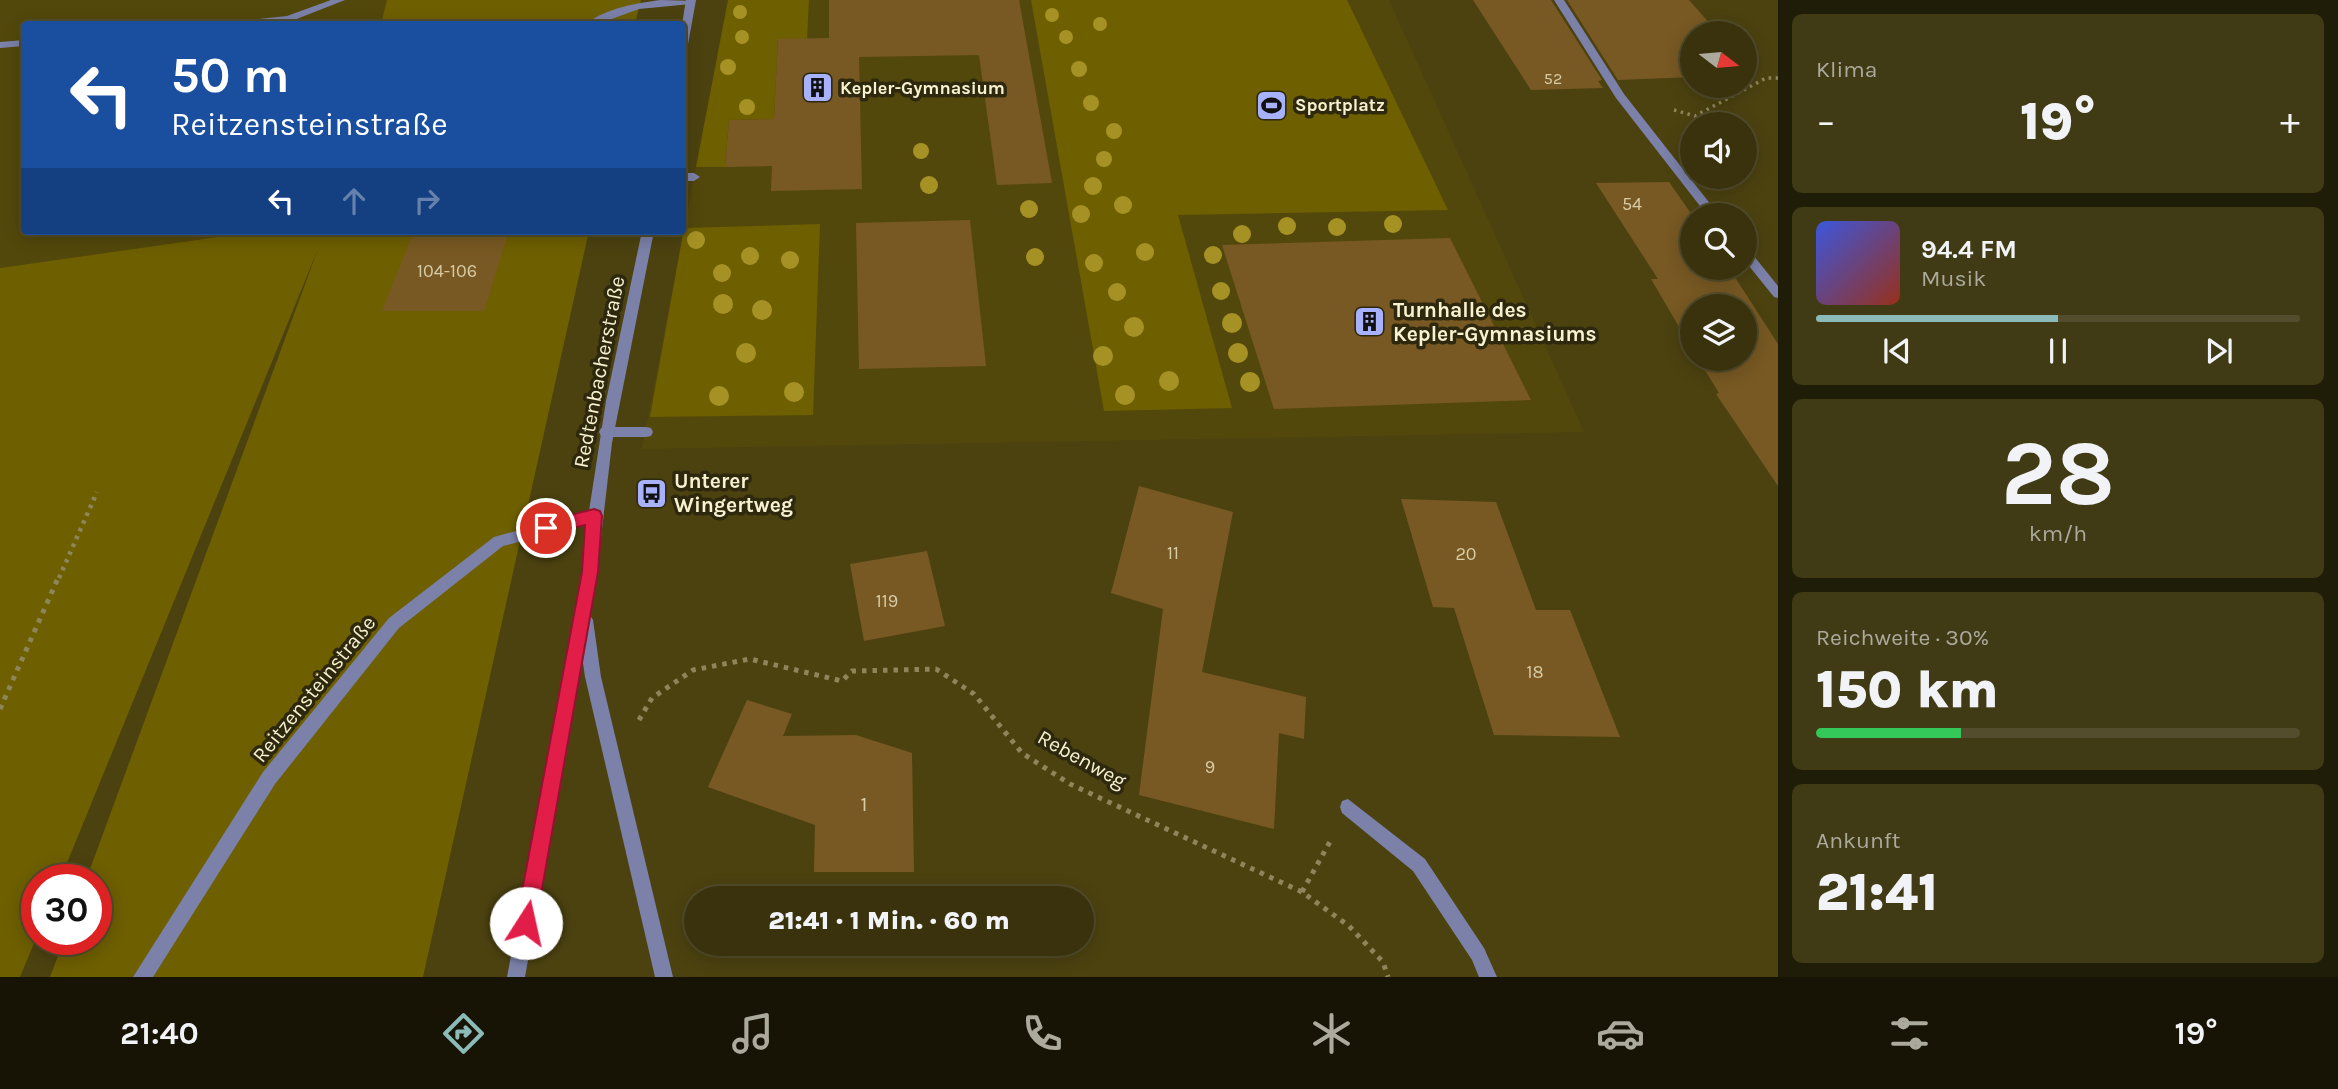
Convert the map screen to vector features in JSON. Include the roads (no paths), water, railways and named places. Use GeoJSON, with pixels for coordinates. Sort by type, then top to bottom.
{"type":"FeatureCollection","features":[{"type":"Feature","properties":{"kind":"street"},"geometry":{"type":"LineString","coordinates":[[269,21],[289,19],[340,0]]}},
{"type":"Feature","properties":{"kind":"street"},"geometry":{"type":"LineString","coordinates":[[598,21],[635,5],[691,0],[686,28]]}},
{"type":"Feature","properties":{"kind":"street"},"geometry":{"type":"LineString","coordinates":[[1559,0],[1620,96],[1704,203]]}},
{"type":"Feature","properties":{"kind":"street"},"geometry":{"type":"LineString","coordinates":[[0,45],[21,43]]}},
{"type":"Feature","properties":{"kind":"street","name":"Redtenbacherstraße"},"geometry":{"type":"LineString","coordinates":[[516,977],[590,572],[594,516],[606,432],[647,235]]}},
{"type":"Feature","properties":{"kind":"street"},"geometry":{"type":"LineString","coordinates":[[1757,268],[1778,295]]}},
{"type":"Feature","properties":{"kind":"street"},"geometry":{"type":"LineString","coordinates":[[606,432],[646,432]]}},
{"type":"Feature","properties":{"kind":"street","name":"Reitzensteinstraße"},"geometry":{"type":"LineString","coordinates":[[142,977],[269,778],[394,622],[499,541],[594,516]]}},
{"type":"Feature","properties":{"kind":"street"},"geometry":{"type":"LineString","coordinates":[[590,572],[587,631],[593,677],[664,977]]}},
{"type":"Feature","properties":{"kind":"street"},"geometry":{"type":"LineString","coordinates":[[1348,807],[1419,865],[1478,954],[1488,977]]}},
{"type":"Feature","properties":{"kind":"place","name":"Kepler-Gymnasium"},"geometry":{"type":"Point","coordinates":[817,88]}},
{"type":"Feature","properties":{"kind":"place","name":"Sportplatz"},"geometry":{"type":"Point","coordinates":[1272,105]}},
{"type":"Feature","properties":{"kind":"place","name":"Turnhalle des Kepler-Gymnasiums"},"geometry":{"type":"Point","coordinates":[1370,322]}},
{"type":"Feature","properties":{"kind":"place","name":"Unterer Wingertweg"},"geometry":{"type":"Point","coordinates":[651,493]}}]}
